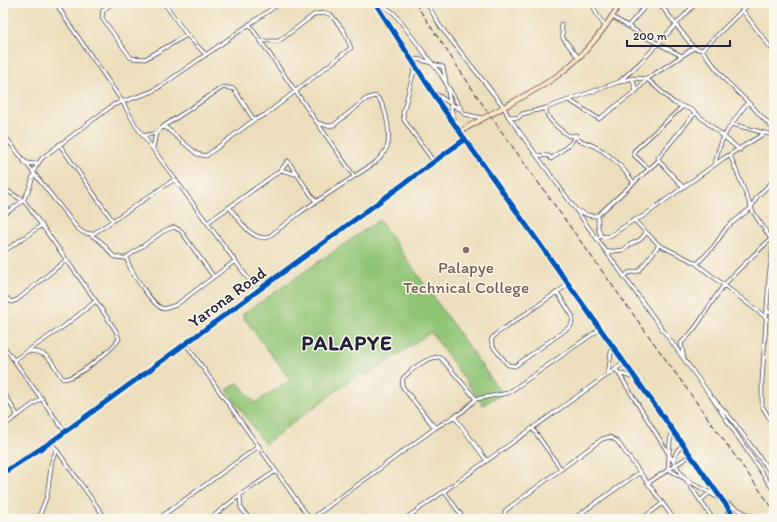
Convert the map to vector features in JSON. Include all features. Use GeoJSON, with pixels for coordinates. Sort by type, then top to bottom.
{"type":"FeatureCollection","features":[{"type":"Feature","properties":{"kind":"street"},"geometry":{"type":"LineString","coordinates":[[59,3],[59,8],[75,35],[152,148],[258,292]]}},
{"type":"Feature","properties":{"kind":"street"},"geometry":{"type":"LineString","coordinates":[[113,3],[103,10],[102,18],[131,58],[145,58],[187,35]]}},
{"type":"Feature","properties":{"kind":"street"},"geometry":{"type":"LineString","coordinates":[[164,3],[187,35],[206,55]]}},
{"type":"Feature","properties":{"kind":"street"},"geometry":{"type":"LineString","coordinates":[[3,215],[23,201],[38,163],[59,144],[103,110],[151,92],[280,3]]}},
{"type":"Feature","properties":{"kind":"street"},"geometry":{"type":"LineString","coordinates":[[375,3],[430,90],[736,519]]}},
{"type":"Feature","properties":{"kind":"street"},"geometry":{"type":"LineString","coordinates":[[379,3],[394,13],[446,85],[460,109]]}},
{"type":"Feature","properties":{"kind":"street"},"geometry":{"type":"LineString","coordinates":[[427,3],[440,26],[504,107],[508,116],[710,395],[774,491]]}},
{"type":"Feature","properties":{"kind":"street"},"geometry":{"type":"LineString","coordinates":[[592,3],[597,15],[605,26]]}},
{"type":"Feature","properties":{"kind":"street"},"geometry":{"type":"LineString","coordinates":[[629,25],[648,3]]}},
{"type":"Feature","properties":{"kind":"street"},"geometry":{"type":"LineString","coordinates":[[596,238],[601,236],[610,236],[634,220],[637,220],[715,165],[773,129],[726,81],[702,50],[694,48],[659,3]]}},
{"type":"Feature","properties":{"kind":"street"},"geometry":{"type":"LineString","coordinates":[[619,82],[641,62],[696,3]]}},
{"type":"Feature","properties":{"kind":"street"},"geometry":{"type":"LineString","coordinates":[[702,50],[750,3]]}},
{"type":"Feature","properties":{"kind":"street"},"geometry":{"type":"LineString","coordinates":[[460,132],[552,79],[578,57],[605,26],[619,4]]}},
{"type":"Feature","properties":{"kind":"street"},"geometry":{"type":"LineString","coordinates":[[742,10],[774,52]]}},
{"type":"Feature","properties":{"kind":"street"},"geometry":{"type":"LineString","coordinates":[[164,126],[197,154],[203,157],[254,120],[262,118],[351,49],[351,44],[344,31],[330,14],[318,13],[283,38],[274,42],[262,41]]}},
{"type":"Feature","properties":{"kind":"street"},"geometry":{"type":"LineString","coordinates":[[611,16],[682,56]]}},
{"type":"Feature","properties":{"kind":"street"},"geometry":{"type":"LineString","coordinates":[[249,24],[354,176]]}},
{"type":"Feature","properties":{"kind":"street"},"geometry":{"type":"LineString","coordinates":[[561,24],[563,38],[578,57]]}},
{"type":"Feature","properties":{"kind":"street"},"geometry":{"type":"LineString","coordinates":[[569,100],[599,119],[636,91],[647,79],[694,48]]}},
{"type":"Feature","properties":{"kind":"street"},"geometry":{"type":"LineString","coordinates":[[410,59],[422,60],[443,67],[454,122]]}},
{"type":"Feature","properties":{"kind":"street"},"geometry":{"type":"LineString","coordinates":[[415,66],[403,113],[404,120],[434,162]]}},
{"type":"Feature","properties":{"kind":"street"},"geometry":{"type":"LineString","coordinates":[[508,116],[518,118],[522,114],[546,108],[632,78],[647,79],[674,103],[695,113],[724,135],[740,150]]}},
{"type":"Feature","properties":{"kind":"street"},"geometry":{"type":"LineString","coordinates":[[632,78],[636,91]]}},
{"type":"Feature","properties":{"kind":"street"},"geometry":{"type":"LineString","coordinates":[[144,136],[156,133],[218,90],[226,87],[234,89],[254,120]]}},
{"type":"Feature","properties":{"kind":"street"},"geometry":{"type":"LineString","coordinates":[[430,90],[460,109],[468,116],[482,118]]}},
{"type":"Feature","properties":{"kind":"street"},"geometry":{"type":"LineString","coordinates":[[229,207],[248,231],[260,238],[267,238],[316,202],[376,162],[385,151],[388,144],[387,120],[380,99],[375,96],[368,98],[334,124],[328,126],[318,123]]}},
{"type":"Feature","properties":{"kind":"street"},"geometry":{"type":"LineString","coordinates":[[715,165],[718,146],[724,135],[748,102]]}},
{"type":"Feature","properties":{"kind":"street"},"geometry":{"type":"LineString","coordinates":[[649,169],[634,155],[634,151],[682,107]]}},
{"type":"Feature","properties":{"kind":"street"},"geometry":{"type":"LineString","coordinates":[[546,108],[549,117],[564,132],[569,136],[576,135]]}},
{"type":"Feature","properties":{"kind":"street"},"geometry":{"type":"LineString","coordinates":[[576,210],[588,216],[593,217],[598,215],[659,160],[660,155],[695,113]]}},
{"type":"Feature","properties":{"kind":"street"},"geometry":{"type":"LineString","coordinates":[[732,124],[774,135]]}},
{"type":"Feature","properties":{"kind":"street"},"geometry":{"type":"LineString","coordinates":[[152,148],[156,133]]}},
{"type":"Feature","properties":{"kind":"street"},"geometry":{"type":"LineString","coordinates":[[3,134],[78,229],[90,234],[100,241],[110,255],[115,258],[127,258]]}},
{"type":"Feature","properties":{"kind":"street"},"geometry":{"type":"LineString","coordinates":[[537,156],[549,156],[551,159],[570,144],[576,135]]}},
{"type":"Feature","properties":{"kind":"street"},"geometry":{"type":"LineString","coordinates":[[576,135],[578,140],[594,145],[610,156],[634,183]]}},
{"type":"Feature","properties":{"kind":"street","name":"Yarona Road"},"geometry":{"type":"LineString","coordinates":[[3,473],[65,432],[465,139]]}},
{"type":"Feature","properties":{"kind":"street"},"geometry":{"type":"LineString","coordinates":[[59,144],[113,221]]}},
{"type":"Feature","properties":{"kind":"street"},"geometry":{"type":"LineString","coordinates":[[730,155],[750,208],[773,237],[762,381],[762,406],[774,426]]}},
{"type":"Feature","properties":{"kind":"street"},"geometry":{"type":"LineString","coordinates":[[659,160],[683,187]]}},
{"type":"Feature","properties":{"kind":"street"},"geometry":{"type":"LineString","coordinates":[[24,162],[38,163]]}},
{"type":"Feature","properties":{"kind":"street"},"geometry":{"type":"LineString","coordinates":[[207,223],[281,170],[288,162],[316,202]]}},
{"type":"Feature","properties":{"kind":"street"},"geometry":{"type":"LineString","coordinates":[[281,170],[295,174]]}},
{"type":"Feature","properties":{"kind":"street"},"geometry":{"type":"LineString","coordinates":[[90,234],[113,221],[175,179]]}},
{"type":"Feature","properties":{"kind":"street"},"geometry":{"type":"LineString","coordinates":[[697,264],[714,246],[727,228],[750,208],[774,180]]}},
{"type":"Feature","properties":{"kind":"street"},"geometry":{"type":"LineString","coordinates":[[3,188],[25,202],[96,301],[116,331],[119,339],[99,358],[74,376],[63,379],[45,354],[27,351]]}},
{"type":"Feature","properties":{"kind":"street"},"geometry":{"type":"LineString","coordinates":[[747,198],[758,197]]}},
{"type":"Feature","properties":{"kind":"street"},"geometry":{"type":"LineString","coordinates":[[598,215],[598,227],[601,236]]}},
{"type":"Feature","properties":{"kind":"street"},"geometry":{"type":"LineString","coordinates":[[634,220],[659,245],[697,264],[768,318]]}},
{"type":"Feature","properties":{"kind":"street"},"geometry":{"type":"LineString","coordinates":[[3,252],[42,225]]}},
{"type":"Feature","properties":{"kind":"street"},"geometry":{"type":"LineString","coordinates":[[213,276],[181,231],[174,227],[170,227],[141,245],[128,255],[127,258],[127,263],[131,271],[160,308],[176,304],[235,260]]}},
{"type":"Feature","properties":{"kind":"street"},"geometry":{"type":"LineString","coordinates":[[606,252],[623,250],[640,240],[646,233]]}},
{"type":"Feature","properties":{"kind":"street"},"geometry":{"type":"LineString","coordinates":[[685,361],[681,343],[700,322],[724,285],[754,253],[773,237]]}},
{"type":"Feature","properties":{"kind":"street"},"geometry":{"type":"LineString","coordinates":[[624,277],[628,273],[639,272],[659,245]]}},
{"type":"Feature","properties":{"kind":"street"},"geometry":{"type":"LineString","coordinates":[[3,294],[11,302],[17,300],[66,260]]}},
{"type":"Feature","properties":{"kind":"street"},"geometry":{"type":"LineString","coordinates":[[557,292],[573,317],[571,326],[515,366],[508,365],[494,348],[490,340],[568,284]]}},
{"type":"Feature","properties":{"kind":"street"},"geometry":{"type":"LineString","coordinates":[[14,360],[63,327],[96,301]]}},
{"type":"Feature","properties":{"kind":"street"},"geometry":{"type":"LineString","coordinates":[[768,312],[774,316]]}},
{"type":"Feature","properties":{"kind":"street"},"geometry":{"type":"LineString","coordinates":[[186,344],[311,519],[476,399],[508,393],[600,329]]}},
{"type":"Feature","properties":{"kind":"street"},"geometry":{"type":"LineString","coordinates":[[3,345],[65,432]]}},
{"type":"Feature","properties":{"kind":"street"},"geometry":{"type":"LineString","coordinates":[[609,374],[612,345]]}},
{"type":"Feature","properties":{"kind":"street"},"geometry":{"type":"LineString","coordinates":[[435,428],[402,386],[402,378],[416,368],[435,357],[440,357],[476,399]]}},
{"type":"Feature","properties":{"kind":"street"},"geometry":{"type":"LineString","coordinates":[[406,519],[624,363]]}},
{"type":"Feature","properties":{"kind":"street"},"geometry":{"type":"LineString","coordinates":[[616,369],[673,464],[686,480],[712,519]]}},
{"type":"Feature","properties":{"kind":"street"},"geometry":{"type":"LineString","coordinates":[[609,374],[618,373],[635,378]]}},
{"type":"Feature","properties":{"kind":"street"},"geometry":{"type":"LineString","coordinates":[[3,392],[18,416]]}},
{"type":"Feature","properties":{"kind":"street"},"geometry":{"type":"LineString","coordinates":[[710,395],[718,402],[774,477]]}},
{"type":"Feature","properties":{"kind":"street"},"geometry":{"type":"LineString","coordinates":[[3,426],[42,398]]}},
{"type":"Feature","properties":{"kind":"street"},"geometry":{"type":"LineString","coordinates":[[722,415],[728,415]]}},
{"type":"Feature","properties":{"kind":"street"},"geometry":{"type":"LineString","coordinates":[[454,416],[487,461]]}},
{"type":"Feature","properties":{"kind":"street"},"geometry":{"type":"LineString","coordinates":[[532,429],[561,469]]}},
{"type":"Feature","properties":{"kind":"street"},"geometry":{"type":"LineString","coordinates":[[668,469],[668,454],[673,430]]}},
{"type":"Feature","properties":{"kind":"street"},"geometry":{"type":"LineString","coordinates":[[505,519],[505,511],[602,439],[610,437],[616,441],[648,482],[674,519]]}},
{"type":"Feature","properties":{"kind":"street"},"geometry":{"type":"LineString","coordinates":[[51,442],[106,519]]}},
{"type":"Feature","properties":{"kind":"street"},"geometry":{"type":"LineString","coordinates":[[673,464],[677,451],[683,444]]}},
{"type":"Feature","properties":{"kind":"street"},"geometry":{"type":"LineString","coordinates":[[158,519],[259,446]]}},
{"type":"Feature","properties":{"kind":"street"},"geometry":{"type":"LineString","coordinates":[[38,519],[47,496],[52,460],[56,451]]}},
{"type":"Feature","properties":{"kind":"street"},"geometry":{"type":"LineString","coordinates":[[648,482],[673,464],[691,455]]}},
{"type":"Feature","properties":{"kind":"street"},"geometry":{"type":"LineString","coordinates":[[668,469],[755,519]]}},
{"type":"Feature","properties":{"kind":"street"},"geometry":{"type":"LineString","coordinates":[[210,519],[240,495],[276,471]]}},
{"type":"Feature","properties":{"kind":"street"},"geometry":{"type":"LineString","coordinates":[[573,519],[640,472]]}},
{"type":"Feature","properties":{"kind":"street"},"geometry":{"type":"LineString","coordinates":[[700,501],[715,488]]}},
{"type":"Feature","properties":{"kind":"street"},"geometry":{"type":"LineString","coordinates":[[444,492],[464,519]]}},
{"type":"Feature","properties":{"kind":"street"},"geometry":{"type":"LineString","coordinates":[[240,495],[241,508],[250,519]]}},
{"type":"Feature","properties":{"kind":"street"},"geometry":{"type":"LineString","coordinates":[[642,519],[663,504]]}},
{"type":"Feature","properties":{"kind":"street"},"geometry":{"type":"LineString","coordinates":[[728,507],[728,519]]}},
{"type":"Feature","properties":{"kind":"green space"},"geometry":{"type":"Polygon","coordinates":[[[379,220],[502,394],[483,405],[431,332],[368,375],[360,373],[265,444],[227,390],[238,383],[255,403],[290,380],[242,315],[379,220]]]}},
{"type":"Feature","properties":{"kind":"railway"},"geometry":{"type":"LineString","coordinates":[[415,3],[489,114],[774,510]]}},
{"type":"Feature","properties":{"kind":"cycle path"},"geometry":{"type":"LineString","coordinates":[[375,3],[442,107],[736,519]]}},
{"type":"Feature","properties":{"kind":"cycle path"},"geometry":{"type":"LineString","coordinates":[[3,473],[51,442],[465,139]]}},
{"type":"Feature","properties":{"kind":"place","name":"Palapye Technical College"},"geometry":{"type":"Point","coordinates":[466,250]}},
{"type":"Feature","properties":{"kind":"district","name":"PALAPYE"},"geometry":{"type":"Point","coordinates":[347,342]}}]}
